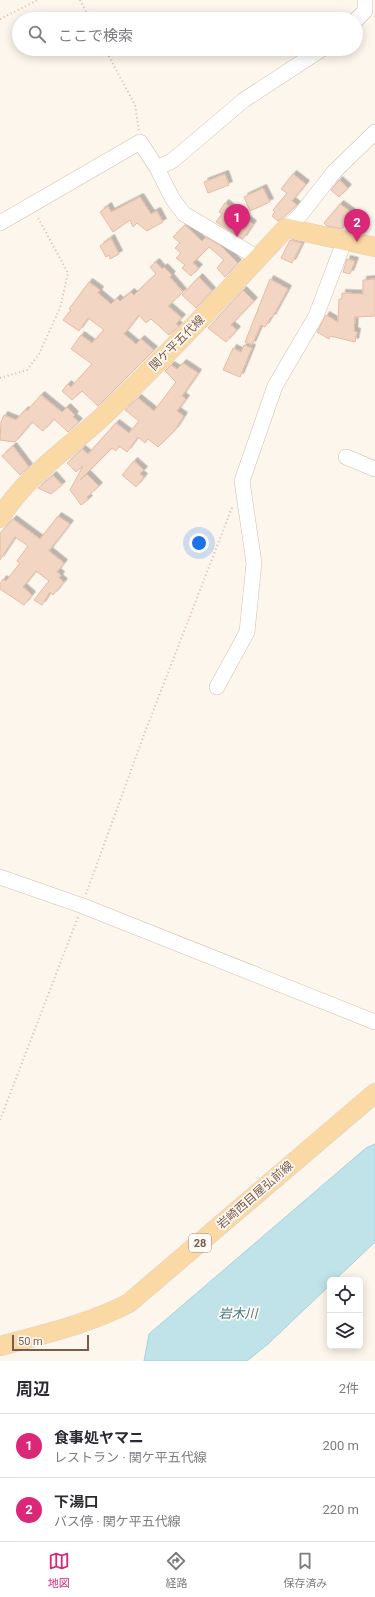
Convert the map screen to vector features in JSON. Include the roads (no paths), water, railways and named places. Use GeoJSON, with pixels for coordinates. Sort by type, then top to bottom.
{"type":"FeatureCollection","features":[{"type":"Feature","properties":{"kind":"main road"},"geometry":{"type":"LineString","coordinates":[[286,228],[344,242],[375,247]]}},
{"type":"Feature","properties":{"kind":"main road","name":"関ケ平五代線"},"geometry":{"type":"LineString","coordinates":[[0,518],[30,480],[117,402],[196,326],[286,228]]}},
{"type":"Feature","properties":{"kind":"main road","name":"岩崎西目屋弘前線"},"geometry":{"type":"LineString","coordinates":[[0,1346],[88,1321],[129,1302],[375,1093]]}},
{"type":"Feature","properties":{"kind":"street"},"geometry":{"type":"LineString","coordinates":[[157,168],[172,161],[244,100],[311,56]]}},
{"type":"Feature","properties":{"kind":"street"},"geometry":{"type":"LineString","coordinates":[[286,228],[301,214],[334,172],[375,132]]}},
{"type":"Feature","properties":{"kind":"street"},"geometry":{"type":"LineString","coordinates":[[0,223],[140,142],[157,168],[172,198],[184,214],[258,258]]}},
{"type":"Feature","properties":{"kind":"street"},"geometry":{"type":"LineString","coordinates":[[217,687],[247,632],[254,563],[242,482],[275,386],[316,316],[344,242]]}},
{"type":"Feature","properties":{"kind":"street"},"geometry":{"type":"LineString","coordinates":[[346,457],[375,469]]}},
{"type":"Feature","properties":{"kind":"street"},"geometry":{"type":"LineString","coordinates":[[0,877],[82,906],[375,1022]]}},
{"type":"Feature","properties":{"kind":"water","name":"岩木川"},"geometry":{"type":"Polygon","coordinates":[[[375,1144],[375,1242],[338,1277],[327,1277],[327,1288],[268,1344],[247,1361],[144,1361],[149,1334],[366,1148],[375,1144]]]}},
{"type":"Feature","properties":{"kind":"place","name":"食事処ヤマニ"},"geometry":{"type":"Point","coordinates":[237,237]}},
{"type":"Feature","properties":{"kind":"place","name":"下湯口"},"geometry":{"type":"Point","coordinates":[357,242]}}]}
